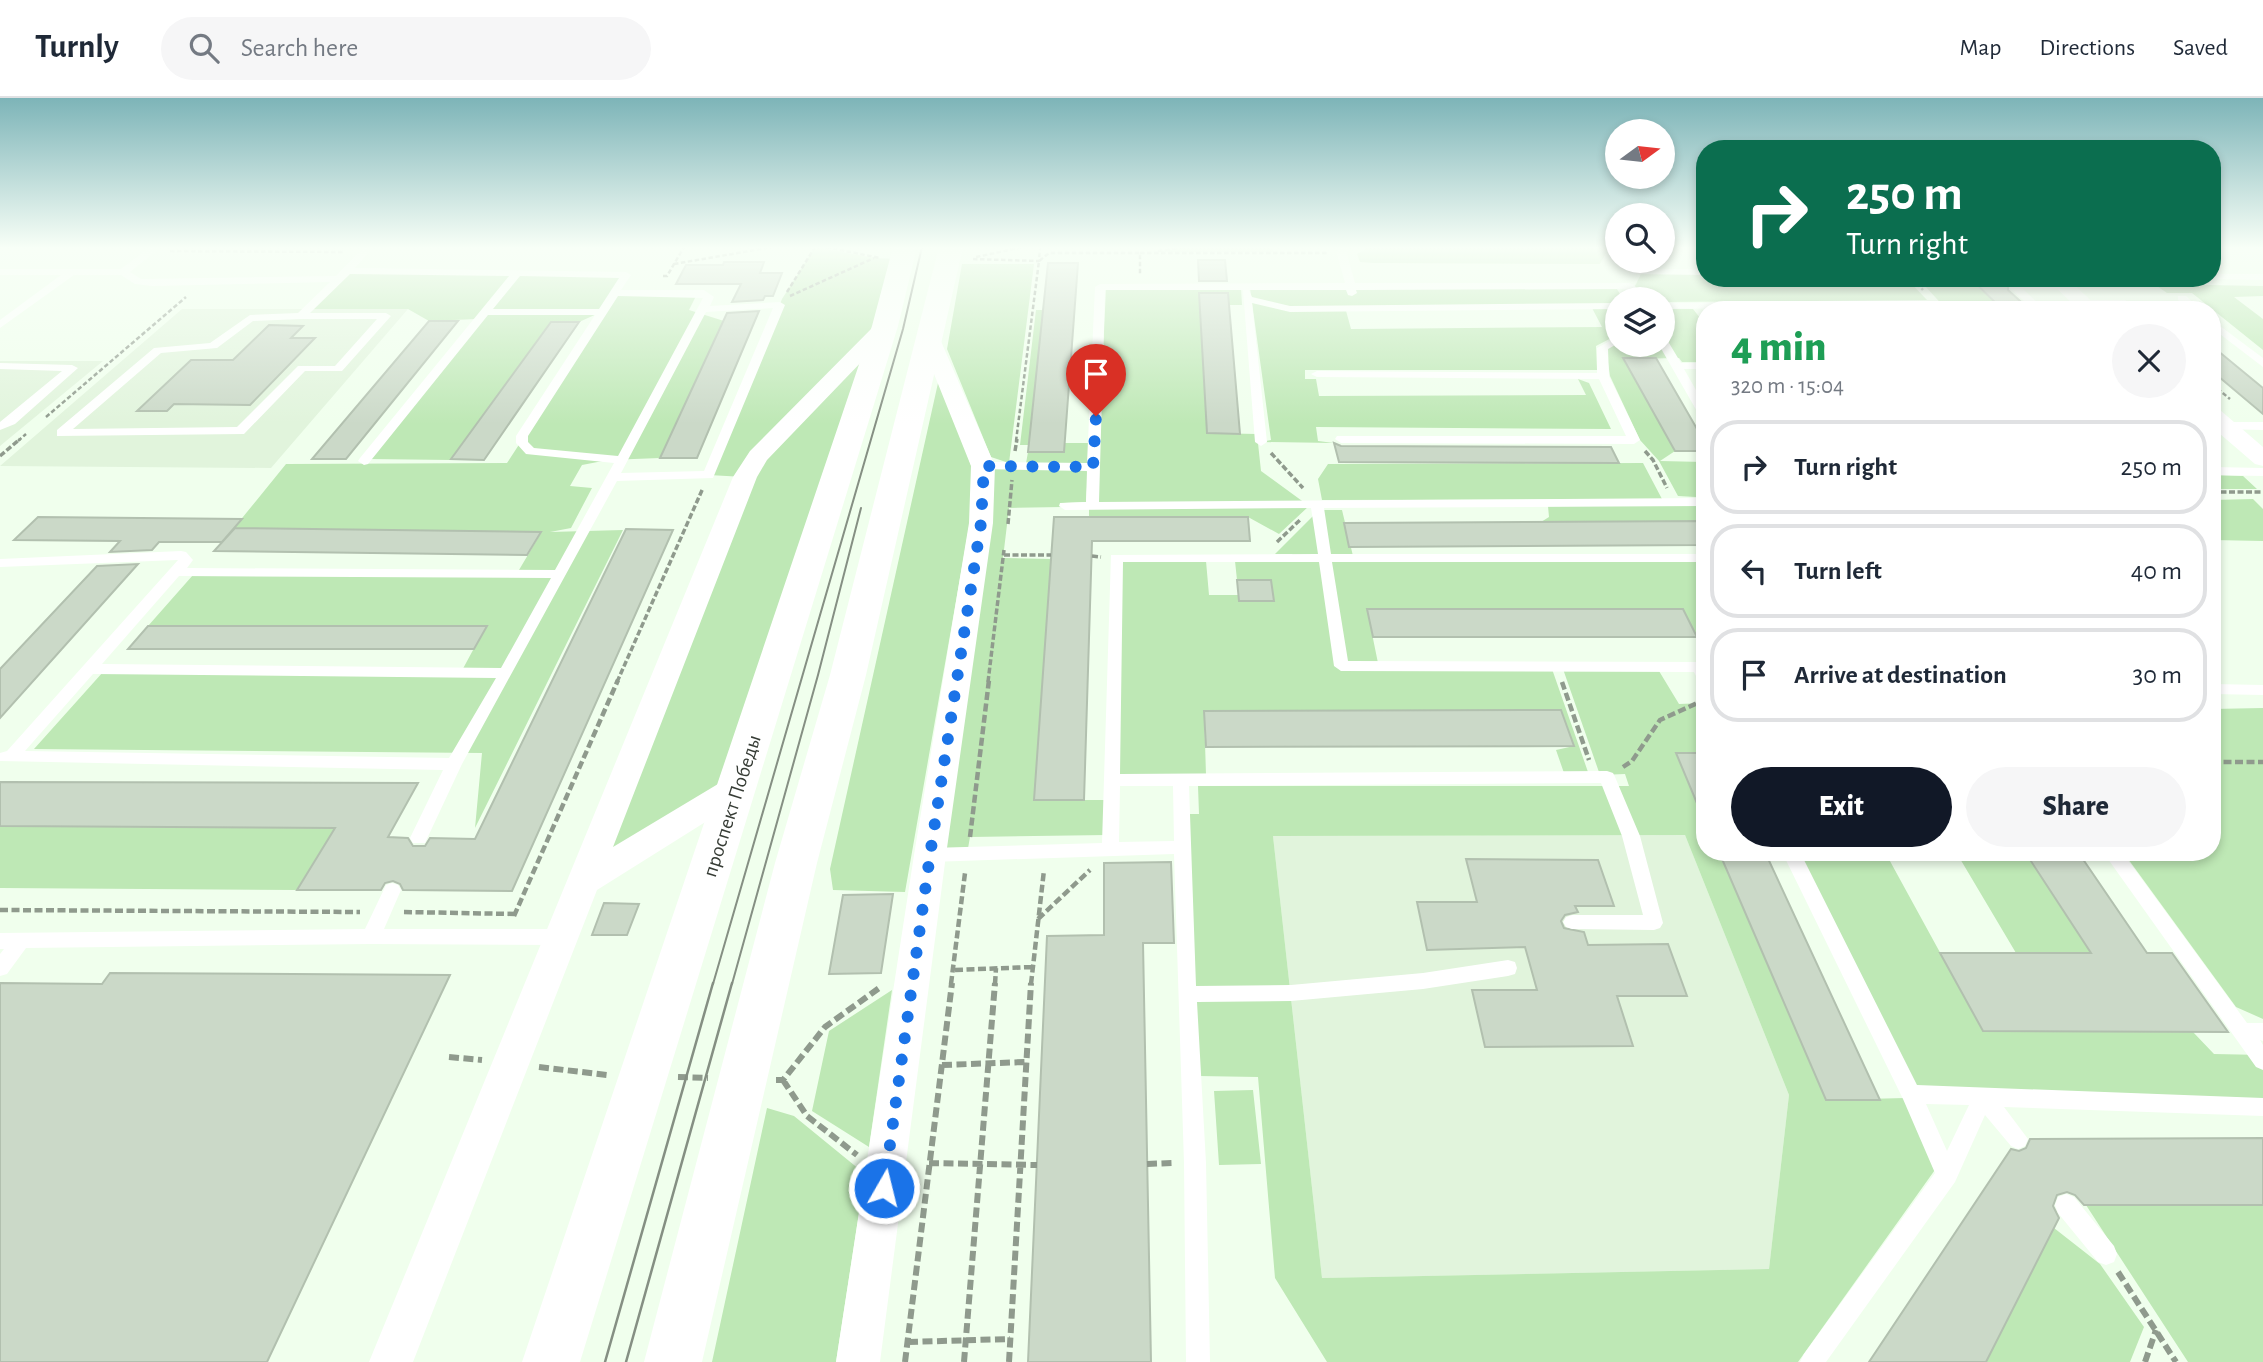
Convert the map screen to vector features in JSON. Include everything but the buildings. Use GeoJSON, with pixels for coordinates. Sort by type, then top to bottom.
{"type":"FeatureCollection","features":[{"type":"Feature","properties":{"kind":"main road","name":"проспект Победы"},"geometry":{"type":"LineString","coordinates":[[551,1362],[642,1076],[739,786],[885,326],[886,306]]}},
{"type":"Feature","properties":{"kind":"main road"},"geometry":{"type":"LineString","coordinates":[[673,1362],[762,1080],[848,674],[930,339],[942,306]]}},
{"type":"Feature","properties":{"kind":"street"},"geometry":{"type":"LineString","coordinates":[[391,1362],[745,477],[758,456],[885,326]]}},
{"type":"Feature","properties":{"kind":"street"},"geometry":{"type":"LineString","coordinates":[[858,1362],[930,855],[981,523],[984,466],[930,339]]}},
{"type":"Feature","properties":{"kind":"street"},"geometry":{"type":"LineString","coordinates":[[2221,424],[2263,459]]}},
{"type":"Feature","properties":{"kind":"street"},"geometry":{"type":"LineString","coordinates":[[582,882],[739,786]]}},
{"type":"Feature","properties":{"kind":"lane"},"geometry":{"type":"LineString","coordinates":[[0,325],[26,306]]}},
{"type":"Feature","properties":{"kind":"lane"},"geometry":{"type":"LineString","coordinates":[[300,316],[386,316],[338,369],[302,368],[240,432],[61,433],[158,350],[214,346],[250,318],[300,316],[310,306]]}},
{"type":"Feature","properties":{"kind":"lane"},"geometry":{"type":"LineString","coordinates":[[364,461],[490,306]]}},
{"type":"Feature","properties":{"kind":"lane"},"geometry":{"type":"LineString","coordinates":[[607,306],[522,436],[522,443],[530,450],[545,453],[622,460]]}},
{"type":"Feature","properties":{"kind":"lane"},"geometry":{"type":"LineString","coordinates":[[419,838],[454,764],[705,306]]}},
{"type":"Feature","properties":{"kind":"lane"},"geometry":{"type":"LineString","coordinates":[[703,309],[761,306]]}},
{"type":"Feature","properties":{"kind":"lane"},"geometry":{"type":"LineString","coordinates":[[613,477],[709,475],[780,306]]}},
{"type":"Feature","properties":{"kind":"lane"},"geometry":{"type":"LineString","coordinates":[[1092,506],[1099,306]]}},
{"type":"Feature","properties":{"kind":"lane"},"geometry":{"type":"LineString","coordinates":[[1248,306],[1261,442]]}},
{"type":"Feature","properties":{"kind":"lane"},"geometry":{"type":"LineString","coordinates":[[1277,306],[1290,309],[1605,306]]}},
{"type":"Feature","properties":{"kind":"lane"},"geometry":{"type":"LineString","coordinates":[[485,312],[603,312]]}},
{"type":"Feature","properties":{"kind":"lane"},"geometry":{"type":"LineString","coordinates":[[2221,330],[2263,364]]}},
{"type":"Feature","properties":{"kind":"lane"},"geometry":{"type":"LineString","coordinates":[[1341,439],[1634,440],[1604,376],[1602,348],[1605,346]]}},
{"type":"Feature","properties":{"kind":"lane"},"geometry":{"type":"LineString","coordinates":[[1673,357],[1696,398]]}},
{"type":"Feature","properties":{"kind":"lane"},"geometry":{"type":"LineString","coordinates":[[0,366],[72,368],[11,421],[0,426]]}},
{"type":"Feature","properties":{"kind":"lane"},"geometry":{"type":"LineString","coordinates":[[1679,366],[1696,366]]}},
{"type":"Feature","properties":{"kind":"lane"},"geometry":{"type":"LineString","coordinates":[[1317,374],[1604,376]]}},
{"type":"Feature","properties":{"kind":"lane"},"geometry":{"type":"LineString","coordinates":[[2221,421],[2263,426]]}},
{"type":"Feature","properties":{"kind":"lane"},"geometry":{"type":"LineString","coordinates":[[984,466],[1093,467]]}},
{"type":"Feature","properties":{"kind":"lane"},"geometry":{"type":"LineString","coordinates":[[2221,470],[2263,472]]}},
{"type":"Feature","properties":{"kind":"lane"},"geometry":{"type":"LineString","coordinates":[[1065,506],[1696,502]]}},
{"type":"Feature","properties":{"kind":"lane"},"geometry":{"type":"LineString","coordinates":[[1317,504],[1341,666],[1696,667]]}},
{"type":"Feature","properties":{"kind":"lane"},"geometry":{"type":"LineString","coordinates":[[0,563],[186,556],[186,560],[91,670],[5,757]]}},
{"type":"Feature","properties":{"kind":"lane"},"geometry":{"type":"LineString","coordinates":[[1110,850],[1116,558],[1696,558]]}},
{"type":"Feature","properties":{"kind":"lane"},"geometry":{"type":"LineString","coordinates":[[175,572],[560,574]]}},
{"type":"Feature","properties":{"kind":"lane"},"geometry":{"type":"LineString","coordinates":[[91,670],[506,673]]}},
{"type":"Feature","properties":{"kind":"lane"},"geometry":{"type":"LineString","coordinates":[[2221,689],[2263,690]]}},
{"type":"Feature","properties":{"kind":"lane"},"geometry":{"type":"LineString","coordinates":[[5,757],[454,764]]}},
{"type":"Feature","properties":{"kind":"lane"},"geometry":{"type":"LineString","coordinates":[[1112,779],[1601,777],[1631,836],[1654,923],[1572,922]]}},
{"type":"Feature","properties":{"kind":"lane"},"geometry":{"type":"LineString","coordinates":[[1181,779],[1195,1163],[1198,1362]]}},
{"type":"Feature","properties":{"kind":"lane"},"geometry":{"type":"LineString","coordinates":[[930,855],[1183,847]]}},
{"type":"Feature","properties":{"kind":"lane"},"geometry":{"type":"LineString","coordinates":[[1795,861],[1911,1094],[1947,1175]]}},
{"type":"Feature","properties":{"kind":"lane"},"geometry":{"type":"LineString","coordinates":[[2118,861],[2263,1062]]}},
{"type":"Feature","properties":{"kind":"lane"},"geometry":{"type":"LineString","coordinates":[[371,936],[392,890]]}},
{"type":"Feature","properties":{"kind":"lane"},"geometry":{"type":"LineString","coordinates":[[0,941],[371,936],[560,937]]}},
{"type":"Feature","properties":{"kind":"lane"},"geometry":{"type":"LineString","coordinates":[[0,968],[20,942]]}},
{"type":"Feature","properties":{"kind":"lane"},"geometry":{"type":"LineString","coordinates":[[1187,994],[1291,993],[1423,981],[1508,968]]}},
{"type":"Feature","properties":{"kind":"lane"},"geometry":{"type":"LineString","coordinates":[[2241,1031],[2263,1032]]}},
{"type":"Feature","properties":{"kind":"lane"},"geometry":{"type":"LineString","coordinates":[[1911,1094],[2263,1107]]}},
{"type":"Feature","properties":{"kind":"lane"},"geometry":{"type":"LineString","coordinates":[[1983,1097],[2018,1139]]}},
{"type":"Feature","properties":{"kind":"lane"},"geometry":{"type":"LineString","coordinates":[[1812,1362],[1947,1175],[1983,1097]]}},
{"type":"Feature","properties":{"kind":"lane"},"geometry":{"type":"LineString","coordinates":[[2066,1205],[2106,1254]]}},
{"type":"Feature","properties":{"kind":"path"},"geometry":{"type":"LineString","coordinates":[[1259,559],[1317,504],[1261,442]]}},
{"type":"Feature","properties":{"kind":"path"},"geometry":{"type":"LineString","coordinates":[[1653,460],[1659,473]]}},
{"type":"Feature","properties":{"kind":"path"},"geometry":{"type":"LineString","coordinates":[[0,910],[515,914],[709,475]]}},
{"type":"Feature","properties":{"kind":"path"},"geometry":{"type":"LineString","coordinates":[[2221,492],[2263,492]]}},
{"type":"Feature","properties":{"kind":"path"},"geometry":{"type":"LineString","coordinates":[[1004,555],[1051,555]]}},
{"type":"Feature","properties":{"kind":"path"},"geometry":{"type":"LineString","coordinates":[[1557,667],[1601,777],[1632,761],[1660,720],[1696,704]]}},
{"type":"Feature","properties":{"kind":"path"},"geometry":{"type":"LineString","coordinates":[[2221,762],[2263,762]]}},
{"type":"Feature","properties":{"kind":"path"},"geometry":{"type":"LineString","coordinates":[[1038,919],[1110,850]]}},
{"type":"Feature","properties":{"kind":"path"},"geometry":{"type":"LineString","coordinates":[[1009,1362],[1032,967],[1046,851]]}},
{"type":"Feature","properties":{"kind":"path"},"geometry":{"type":"LineString","coordinates":[[905,1362],[967,854]]}},
{"type":"Feature","properties":{"kind":"path"},"geometry":{"type":"LineString","coordinates":[[762,1080],[825,1027],[894,977],[1032,967]]}},
{"type":"Feature","properties":{"kind":"path"},"geometry":{"type":"LineString","coordinates":[[964,1362],[996,968]]}},
{"type":"Feature","properties":{"kind":"path"},"geometry":{"type":"LineString","coordinates":[[449,1057],[642,1076],[762,1080],[866,1162]]}},
{"type":"Feature","properties":{"kind":"path"},"geometry":{"type":"LineString","coordinates":[[942,1065],[1026,1062]]}},
{"type":"Feature","properties":{"kind":"path"},"geometry":{"type":"LineString","coordinates":[[929,1163],[1037,1165]]}},
{"type":"Feature","properties":{"kind":"path"},"geometry":{"type":"LineString","coordinates":[[2106,1254],[2176,1362]]}},
{"type":"Feature","properties":{"kind":"path"},"geometry":{"type":"LineString","coordinates":[[2146,1362],[2156,1330]]}},
{"type":"Feature","properties":{"kind":"path"},"geometry":{"type":"LineString","coordinates":[[908,1342],[1010,1339]]}},
{"type":"Feature","properties":{"kind":"shaded area"},"geometry":{"type":"Polygon","coordinates":[[[182,309],[408,309],[271,468],[0,466],[182,309]]]}},
{"type":"Feature","properties":{"kind":"shaded area"},"geometry":{"type":"Polygon","coordinates":[[[0,361],[103,361],[0,446],[0,361]]]}},
{"type":"Feature","properties":{"kind":"shaded area"},"geometry":{"type":"Polygon","coordinates":[[[1685,835],[1789,1095],[1769,1269],[1322,1278],[1273,836],[1685,835]]]}},
{"type":"Feature","properties":{"kind":"green space"},"geometry":{"type":"Polygon","coordinates":[[[313,306],[691,306],[689,310],[724,321],[660,458],[608,460],[582,465],[570,486],[592,488],[571,528],[550,532],[623,530],[475,828],[482,753],[34,749],[103,672],[459,676],[486,626],[148,626],[193,575],[516,575],[541,533],[234,528],[286,464],[507,463],[604,314],[599,313],[579,322],[551,322],[451,460],[369,459],[477,319],[429,321],[408,309],[310,309],[313,306]]]}},
{"type":"Feature","properties":{"kind":"green space"},"geometry":{"type":"Polygon","coordinates":[[[779,306],[887,306],[739,786],[582,882],[744,477],[709,475],[779,306]]]}},
{"type":"Feature","properties":{"kind":"green space"},"geometry":{"type":"Polygon","coordinates":[[[955,306],[1029,306],[1009,463],[991,457],[947,349],[955,306]]]}},
{"type":"Feature","properties":{"kind":"green space"},"geometry":{"type":"Polygon","coordinates":[[[1105,306],[1200,306],[1207,433],[1257,434],[1261,471],[1309,506],[1279,534],[1248,517],[1089,517],[1089,508],[1096,507],[1105,306]]]}},
{"type":"Feature","properties":{"kind":"green space"},"geometry":{"type":"Polygon","coordinates":[[[1252,306],[1437,306],[1345,307],[1351,329],[1602,327],[1592,308],[1605,308],[1605,341],[1596,346],[1597,370],[1305,370],[1305,379],[1316,379],[1319,396],[1586,395],[1578,379],[1589,383],[1611,429],[1316,427],[1318,441],[1334,443],[1261,442],[1271,440],[1252,306]]]}},
{"type":"Feature","properties":{"kind":"green space"},"geometry":{"type":"Polygon","coordinates":[[[2221,306],[2246,306],[2263,319],[2263,350],[2221,316],[2221,306]]]}},
{"type":"Feature","properties":{"kind":"green space"},"geometry":{"type":"Polygon","coordinates":[[[1675,308],[1693,309],[1696,313],[1696,362],[1682,362],[1679,358],[1624,359],[1675,451],[1660,461],[1696,462],[1696,497],[1678,496],[1659,461],[1640,440],[1610,376],[1607,357],[1675,357],[1675,308]]]}},
{"type":"Feature","properties":{"kind":"green space"},"geometry":{"type":"Polygon","coordinates":[[[1036,310],[1044,310],[1029,445],[1020,445],[1036,310]]]}},
{"type":"Feature","properties":{"kind":"green space"},"geometry":{"type":"Polygon","coordinates":[[[938,383],[971,465],[973,504],[905,892],[833,890],[830,869],[938,383]]]}},
{"type":"Feature","properties":{"kind":"green space"},"geometry":{"type":"Polygon","coordinates":[[[1065,443],[1089,443],[1088,463],[1083,469],[1088,472],[1086,502],[1063,503],[1062,507],[1009,508],[1003,558],[1051,559],[1034,800],[1107,800],[1107,835],[970,837],[967,854],[930,855],[983,466],[1025,469],[1028,452],[1063,452],[1065,443]]]}},
{"type":"Feature","properties":{"kind":"green space"},"geometry":{"type":"Polygon","coordinates":[[[1643,463],[1662,499],[1322,500],[1318,479],[1328,464],[1643,463]]]}},
{"type":"Feature","properties":{"kind":"green space"},"geometry":{"type":"Polygon","coordinates":[[[2221,475],[2243,476],[2257,489],[2221,489],[2221,475]]]}},
{"type":"Feature","properties":{"kind":"green space"},"geometry":{"type":"Polygon","coordinates":[[[2253,499],[2263,509],[2263,541],[2221,540],[2221,500],[2253,499]]]}},
{"type":"Feature","properties":{"kind":"green space"},"geometry":{"type":"Polygon","coordinates":[[[1696,505],[1696,521],[1541,522],[1549,517],[1548,506],[1696,505]]]}},
{"type":"Feature","properties":{"kind":"green space"},"geometry":{"type":"Polygon","coordinates":[[[1319,510],[1342,510],[1353,556],[1275,554],[1319,510]]]}},
{"type":"Feature","properties":{"kind":"green space"},"geometry":{"type":"Polygon","coordinates":[[[1119,561],[1206,561],[1209,595],[1239,595],[1240,601],[1274,601],[1271,580],[1237,580],[1235,561],[1696,561],[1696,635],[1683,609],[1367,609],[1379,668],[1552,669],[1588,772],[1564,773],[1556,750],[1574,746],[1204,711],[1206,775],[1119,775],[1119,561]]]}},
{"type":"Feature","properties":{"kind":"green space"},"geometry":{"type":"Polygon","coordinates":[[[1563,669],[1659,671],[1679,704],[1696,703],[1696,753],[1676,753],[1696,801],[1696,861],[1723,861],[1826,1100],[1905,1098],[1937,1167],[1798,1362],[1327,1362],[1275,1278],[1258,1077],[1198,1076],[1186,814],[1199,814],[1198,786],[1629,786],[1625,774],[1600,775],[1563,669]],[[1685,835],[1273,836],[1322,1278],[1769,1269],[1789,1095],[1685,835]]]}},
{"type":"Feature","properties":{"kind":"green space"},"geometry":{"type":"Polygon","coordinates":[[[2263,708],[2263,1019],[2236,1007],[2130,861],[2221,861],[2221,709],[2263,708]]]}},
{"type":"Feature","properties":{"kind":"green space"},"geometry":{"type":"Polygon","coordinates":[[[0,826],[335,828],[297,890],[0,888],[0,826]]]}},
{"type":"Feature","properties":{"kind":"green space"},"geometry":{"type":"Polygon","coordinates":[[[1801,861],[1890,861],[1983,1031],[2193,1032],[2214,1054],[2263,1055],[2263,1103],[1913,1087],[1801,861]]]}},
{"type":"Feature","properties":{"kind":"green space"},"geometry":{"type":"Polygon","coordinates":[[[1961,861],[2031,861],[2091,953],[2016,953],[1961,861]]]}},
{"type":"Feature","properties":{"kind":"green space"},"geometry":{"type":"Polygon","coordinates":[[[892,990],[869,1147],[812,1111],[829,1031],[892,990]]]}},
{"type":"Feature","properties":{"kind":"green space"},"geometry":{"type":"Polygon","coordinates":[[[1253,1090],[1261,1164],[1219,1165],[1214,1091],[1253,1090]]]}},
{"type":"Feature","properties":{"kind":"green space"},"geometry":{"type":"Polygon","coordinates":[[[767,1108],[794,1116],[865,1174],[836,1362],[712,1362],[767,1108]]]}},
{"type":"Feature","properties":{"kind":"green space"},"geometry":{"type":"Polygon","coordinates":[[[2086,1205],[2263,1205],[2263,1362],[2188,1362],[2086,1205]]]}},
{"type":"Feature","properties":{"kind":"green space"},"geometry":{"type":"Polygon","coordinates":[[[2054,1228],[2100,1264],[2144,1327],[2130,1362],[1986,1362],[2054,1228]]]}},
{"type":"Feature","properties":{"kind":"tram line"},"geometry":{"type":"LineString","coordinates":[[713,984],[908,306]]}},
{"type":"Feature","properties":{"kind":"tram line"},"geometry":{"type":"LineString","coordinates":[[732,984],[818,675],[861,508]]}},
{"type":"Feature","properties":{"kind":"tram line"},"geometry":{"type":"LineString","coordinates":[[605,1362],[713,983]]}},
{"type":"Feature","properties":{"kind":"tram line"},"geometry":{"type":"LineString","coordinates":[[626,1362],[732,983]]}},
{"type":"Feature","properties":{"kind":"route"},"geometry":{"type":"LineString","coordinates":[[884,1188],[930,855],[981,523],[984,466],[1093,467],[1096,416]]}}]}
